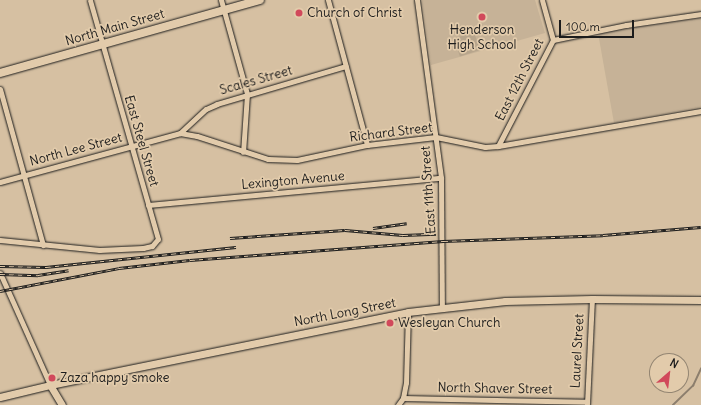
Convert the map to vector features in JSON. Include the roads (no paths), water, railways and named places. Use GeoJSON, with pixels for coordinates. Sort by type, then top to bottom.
{"type":"FeatureCollection","features":[{"type":"Feature","properties":{"kind":"main road","name":"North Main Street"},"geometry":{"type":"LineString","coordinates":[[0,73],[260,0]]}},
{"type":"Feature","properties":{"kind":"street","name":"East Steel Street"},"geometry":{"type":"LineString","coordinates":[[43,245],[99,250],[124,250],[148,247],[155,244],[157,236],[101,44],[90,0]]}},
{"type":"Feature","properties":{"kind":"street"},"geometry":{"type":"LineString","coordinates":[[222,0],[247,94],[243,152]]}},
{"type":"Feature","properties":{"kind":"street"},"geometry":{"type":"LineString","coordinates":[[328,0],[367,145]]}},
{"type":"Feature","properties":{"kind":"street","name":"East 11th Street"},"geometry":{"type":"LineString","coordinates":[[417,0],[441,178],[442,308]]}},
{"type":"Feature","properties":{"kind":"street","name":"East 12th Street"},"geometry":{"type":"LineString","coordinates":[[498,146],[553,40],[542,0]]}},
{"type":"Feature","properties":{"kind":"street"},"geometry":{"type":"LineString","coordinates":[[553,40],[626,25],[701,14]]}},
{"type":"Feature","properties":{"kind":"street","name":"Scales Street"},"geometry":{"type":"LineString","coordinates":[[180,133],[206,110],[217,104],[346,66]]}},
{"type":"Feature","properties":{"kind":"street"},"geometry":{"type":"LineString","coordinates":[[0,88],[43,245],[0,240]]}},
{"type":"Feature","properties":{"kind":"street","name":"Richard Street"},"geometry":{"type":"LineString","coordinates":[[180,133],[197,136],[268,159],[297,160],[367,145],[436,137],[485,147],[498,146],[701,111]]}},
{"type":"Feature","properties":{"kind":"street","name":"North Lee Street"},"geometry":{"type":"LineString","coordinates":[[0,182],[180,133]]}},
{"type":"Feature","properties":{"kind":"street","name":"Lexington Avenue"},"geometry":{"type":"LineString","coordinates":[[148,205],[441,178]]}},
{"type":"Feature","properties":{"kind":"street"},"geometry":{"type":"LineString","coordinates":[[0,273],[50,385],[62,405]]}},
{"type":"Feature","properties":{"kind":"street","name":"North Long Street"},"geometry":{"type":"LineString","coordinates":[[0,398],[50,385],[408,312],[505,301],[592,299],[701,300]]}},
{"type":"Feature","properties":{"kind":"street","name":"Laurel Street"},"geometry":{"type":"LineString","coordinates":[[587,403],[592,299]]}},
{"type":"Feature","properties":{"kind":"street"},"geometry":{"type":"LineString","coordinates":[[398,405],[403,398],[406,383],[408,312]]}},
{"type":"Feature","properties":{"kind":"street","name":"North Shaver Street"},"geometry":{"type":"LineString","coordinates":[[403,398],[500,403],[587,403]]}},
{"type":"Feature","properties":{"kind":"waterway"},"geometry":{"type":"LineString","coordinates":[[673,405],[693,386],[701,369]]}},
{"type":"Feature","properties":{"kind":"railway"},"geometry":{"type":"LineString","coordinates":[[373,228],[407,223]]}},
{"type":"Feature","properties":{"kind":"railway"},"geometry":{"type":"LineString","coordinates":[[0,291],[119,268],[190,260],[443,241],[603,235],[701,227]]}},
{"type":"Feature","properties":{"kind":"railway"},"geometry":{"type":"LineString","coordinates":[[230,238],[345,230],[403,235],[436,234]]}},
{"type":"Feature","properties":{"kind":"railway"},"geometry":{"type":"LineString","coordinates":[[0,266],[46,267],[236,247]]}},
{"type":"Feature","properties":{"kind":"railway"},"geometry":{"type":"LineString","coordinates":[[0,274],[38,275],[69,270]]}},
{"type":"Feature","properties":{"kind":"place","name":"Church of Christ"},"geometry":{"type":"Point","coordinates":[299,13]}},
{"type":"Feature","properties":{"kind":"place","name":"Henderson High School"},"geometry":{"type":"Point","coordinates":[482,17]}},
{"type":"Feature","properties":{"kind":"place","name":"Wesleyan Church"},"geometry":{"type":"Point","coordinates":[390,323]}},
{"type":"Feature","properties":{"kind":"place","name":"Zaza happy smoke"},"geometry":{"type":"Point","coordinates":[52,378]}}]}
